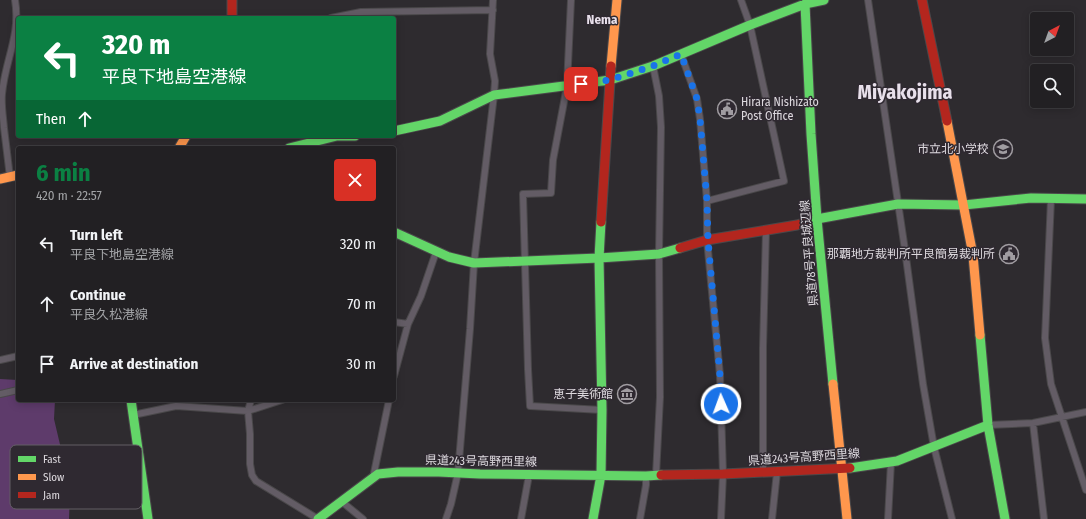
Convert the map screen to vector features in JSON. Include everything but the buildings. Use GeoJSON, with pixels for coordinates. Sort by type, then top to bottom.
{"type":"FeatureCollection","features":[{"type":"Feature","properties":{"kind":"main road"},"geometry":{"type":"LineString","coordinates":[[232,0],[232,16]]}},
{"type":"Feature","properties":{"kind":"main road"},"geometry":{"type":"LineString","coordinates":[[593,519],[601,475],[602,410],[599,258],[610,80],[617,0]]}},
{"type":"Feature","properties":{"kind":"main road"},"geometry":{"type":"LineString","coordinates":[[396,131],[440,121],[494,95],[610,80],[653,66],[805,2],[824,0]]}},
{"type":"Feature","properties":{"kind":"main road"},"geometry":{"type":"LineString","coordinates":[[922,0],[973,255],[988,425],[1005,519]]}},
{"type":"Feature","properties":{"kind":"main road","name":"県道78号平良城辺線"},"geometry":{"type":"LineString","coordinates":[[805,2],[810,126],[817,219],[846,519]]}},
{"type":"Feature","properties":{"kind":"main road"},"geometry":{"type":"LineString","coordinates":[[296,146],[329,138]]}},
{"type":"Feature","properties":{"kind":"main road"},"geometry":{"type":"LineString","coordinates":[[0,179],[14,176]]}},
{"type":"Feature","properties":{"kind":"main road"},"geometry":{"type":"LineString","coordinates":[[396,232],[402,234],[436,252],[474,263],[599,258],[659,254],[708,240],[797,225],[817,219],[898,204],[964,205],[1031,198],[1086,199]]}},
{"type":"Feature","properties":{"kind":"main road"},"geometry":{"type":"LineString","coordinates":[[131,402],[137,445]]}},
{"type":"Feature","properties":{"kind":"main road","name":"県道243号高野西里線"},"geometry":{"type":"LineString","coordinates":[[318,519],[378,474],[398,472],[646,476],[841,469],[897,461],[988,425]]}},
{"type":"Feature","properties":{"kind":"main road"},"geometry":{"type":"LineString","coordinates":[[142,477],[148,519]]}},
{"type":"Feature","properties":{"kind":"street"},"geometry":{"type":"LineString","coordinates":[[15,0],[17,16]]}},
{"type":"Feature","properties":{"kind":"street"},"geometry":{"type":"LineString","coordinates":[[446,519],[458,473],[474,263],[494,95],[495,81],[490,54],[493,0]]}},
{"type":"Feature","properties":{"kind":"street"},"geometry":{"type":"LineString","coordinates":[[571,0],[567,86],[553,160],[551,193],[523,194],[530,406],[602,410]]}},
{"type":"Feature","properties":{"kind":"street"},"geometry":{"type":"LineString","coordinates":[[707,201],[784,181],[750,25],[741,0]]}},
{"type":"Feature","properties":{"kind":"street"},"geometry":{"type":"LineString","coordinates":[[868,0],[898,204],[922,384],[934,447],[952,519]]}},
{"type":"Feature","properties":{"kind":"street"},"geometry":{"type":"LineString","coordinates":[[341,16],[361,12],[493,10]]}},
{"type":"Feature","properties":{"kind":"street"},"geometry":{"type":"LineString","coordinates":[[14,176],[2,107],[2,94],[6,68],[15,39],[16,29]]}},
{"type":"Feature","properties":{"kind":"street"},"geometry":{"type":"LineString","coordinates":[[681,54],[697,99],[700,119],[707,201],[708,240],[720,376],[723,474],[721,519]]}},
{"type":"Feature","properties":{"kind":"street"},"geometry":{"type":"LineString","coordinates":[[653,66],[659,96],[661,127],[659,254],[660,397],[656,475]]}},
{"type":"Feature","properties":{"kind":"street"},"geometry":{"type":"LineString","coordinates":[[1051,199],[1045,338],[1050,384],[1086,490]]}},
{"type":"Feature","properties":{"kind":"street"},"geometry":{"type":"LineString","coordinates":[[763,472],[763,348],[766,230]]}},
{"type":"Feature","properties":{"kind":"street"},"geometry":{"type":"LineString","coordinates":[[396,369],[408,324],[421,296],[436,252]]}},
{"type":"Feature","properties":{"kind":"street"},"geometry":{"type":"LineString","coordinates":[[396,322],[408,324]]}},
{"type":"Feature","properties":{"kind":"street"},"geometry":{"type":"LineString","coordinates":[[0,360],[16,356]]}},
{"type":"Feature","properties":{"kind":"street"},"geometry":{"type":"LineString","coordinates":[[0,394],[16,390]]}},
{"type":"Feature","properties":{"kind":"street"},"geometry":{"type":"LineString","coordinates":[[250,402],[248,411],[250,464],[252,475],[256,481],[318,519]]}},
{"type":"Feature","properties":{"kind":"street"},"geometry":{"type":"LineString","coordinates":[[133,415],[176,406],[248,411],[276,402]]}},
{"type":"Feature","properties":{"kind":"street"},"geometry":{"type":"LineString","coordinates":[[374,478],[389,402]]}},
{"type":"Feature","properties":{"kind":"street"},"geometry":{"type":"LineString","coordinates":[[988,425],[1033,423],[1086,412]]}},
{"type":"Feature","properties":{"kind":"street"},"geometry":{"type":"LineString","coordinates":[[1033,423],[1044,519]]}},
{"type":"Feature","properties":{"kind":"street"},"geometry":{"type":"LineString","coordinates":[[888,519],[891,462]]}},
{"type":"Feature","properties":{"kind":"street"},"geometry":{"type":"LineString","coordinates":[[772,519],[777,472]]}},
{"type":"Feature","properties":{"kind":"street"},"geometry":{"type":"LineString","coordinates":[[521,519],[529,475]]}},
{"type":"Feature","properties":{"kind":"street"},"geometry":{"type":"LineString","coordinates":[[640,519],[646,485],[646,476]]}},
{"type":"Feature","properties":{"kind":"street"},"geometry":{"type":"LineString","coordinates":[[341,501],[363,519]]}},
{"type":"Feature","properties":{"kind":"shaded area"},"geometry":{"type":"Polygon","coordinates":[[[0,379],[16,380],[16,402],[55,402],[54,419],[60,445],[10,445],[10,509],[69,509],[69,519],[0,519],[0,379]]]}},
{"type":"Feature","properties":{"kind":"traffic: fast"},"geometry":{"type":"LineString","coordinates":[[824,0],[805,4],[811,134],[817,219],[833,384]]}},
{"type":"Feature","properties":{"kind":"traffic: fast"},"geometry":{"type":"LineString","coordinates":[[396,131],[440,121],[494,95],[610,80],[653,66],[750,25],[805,4]]}},
{"type":"Feature","properties":{"kind":"traffic: fast"},"geometry":{"type":"LineString","coordinates":[[297,146],[329,138]]}},
{"type":"Feature","properties":{"kind":"traffic: fast"},"geometry":{"type":"LineString","coordinates":[[807,222],[898,204],[964,205],[1031,198],[1086,199]]}},
{"type":"Feature","properties":{"kind":"traffic: fast"},"geometry":{"type":"LineString","coordinates":[[593,519],[601,475],[602,410],[599,258],[601,222]]}},
{"type":"Feature","properties":{"kind":"traffic: fast"},"geometry":{"type":"LineString","coordinates":[[396,233],[449,257],[474,263],[659,254],[680,248]]}},
{"type":"Feature","properties":{"kind":"traffic: fast"},"geometry":{"type":"LineString","coordinates":[[980,335],[988,425],[1005,519]]}},
{"type":"Feature","properties":{"kind":"traffic: fast"},"geometry":{"type":"LineString","coordinates":[[131,402],[137,445]]}},
{"type":"Feature","properties":{"kind":"traffic: fast"},"geometry":{"type":"LineString","coordinates":[[850,468],[897,461],[988,425]]}},
{"type":"Feature","properties":{"kind":"traffic: fast"},"geometry":{"type":"LineString","coordinates":[[318,519],[378,474],[398,472],[439,472],[480,474],[661,475]]}},
{"type":"Feature","properties":{"kind":"traffic: fast"},"geometry":{"type":"LineString","coordinates":[[142,477],[148,519]]}},
{"type":"Feature","properties":{"kind":"traffic: slow"},"geometry":{"type":"LineString","coordinates":[[611,66],[617,0]]}},
{"type":"Feature","properties":{"kind":"traffic: slow"},"geometry":{"type":"LineString","coordinates":[[947,121],[973,255],[980,335]]}},
{"type":"Feature","properties":{"kind":"traffic: slow"},"geometry":{"type":"LineString","coordinates":[[180,146],[185,138]]}},
{"type":"Feature","properties":{"kind":"traffic: slow"},"geometry":{"type":"LineString","coordinates":[[0,179],[16,175]]}},
{"type":"Feature","properties":{"kind":"traffic: slow"},"geometry":{"type":"LineString","coordinates":[[833,384],[847,519]]}},
{"type":"Feature","properties":{"kind":"traffic: jam"},"geometry":{"type":"LineString","coordinates":[[232,0],[232,16]]}},
{"type":"Feature","properties":{"kind":"traffic: jam"},"geometry":{"type":"LineString","coordinates":[[922,0],[947,121]]}},
{"type":"Feature","properties":{"kind":"traffic: jam"},"geometry":{"type":"LineString","coordinates":[[601,222],[611,66]]}},
{"type":"Feature","properties":{"kind":"traffic: jam"},"geometry":{"type":"LineString","coordinates":[[680,248],[707,240],[807,222]]}},
{"type":"Feature","properties":{"kind":"traffic: jam"},"geometry":{"type":"LineString","coordinates":[[661,475],[723,474],[850,468]]}},
{"type":"Feature","properties":{"kind":"place","name":"Hirara Nishizato Post Office"},"geometry":{"type":"Point","coordinates":[727,109]}},
{"type":"Feature","properties":{"kind":"place","name":"市立北小学校"},"geometry":{"type":"Point","coordinates":[1003,149]}},
{"type":"Feature","properties":{"kind":"place","name":"那覇地方裁判所平良簡易裁判所"},"geometry":{"type":"Point","coordinates":[1009,254]}},
{"type":"Feature","properties":{"kind":"place","name":"恵子美術館"},"geometry":{"type":"Point","coordinates":[627,394]}},
{"type":"Feature","properties":{"kind":"district","name":"Nema"},"geometry":{"type":"Point","coordinates":[602,19]}},
{"type":"Feature","properties":{"kind":"district","name":"Miyakojima"},"geometry":{"type":"Point","coordinates":[905,92]}},
{"type":"Feature","properties":{"kind":"route"},"geometry":{"type":"LineString","coordinates":[[581,84],[610,80],[653,66],[681,54],[697,99],[700,119],[721,404]]}}]}
